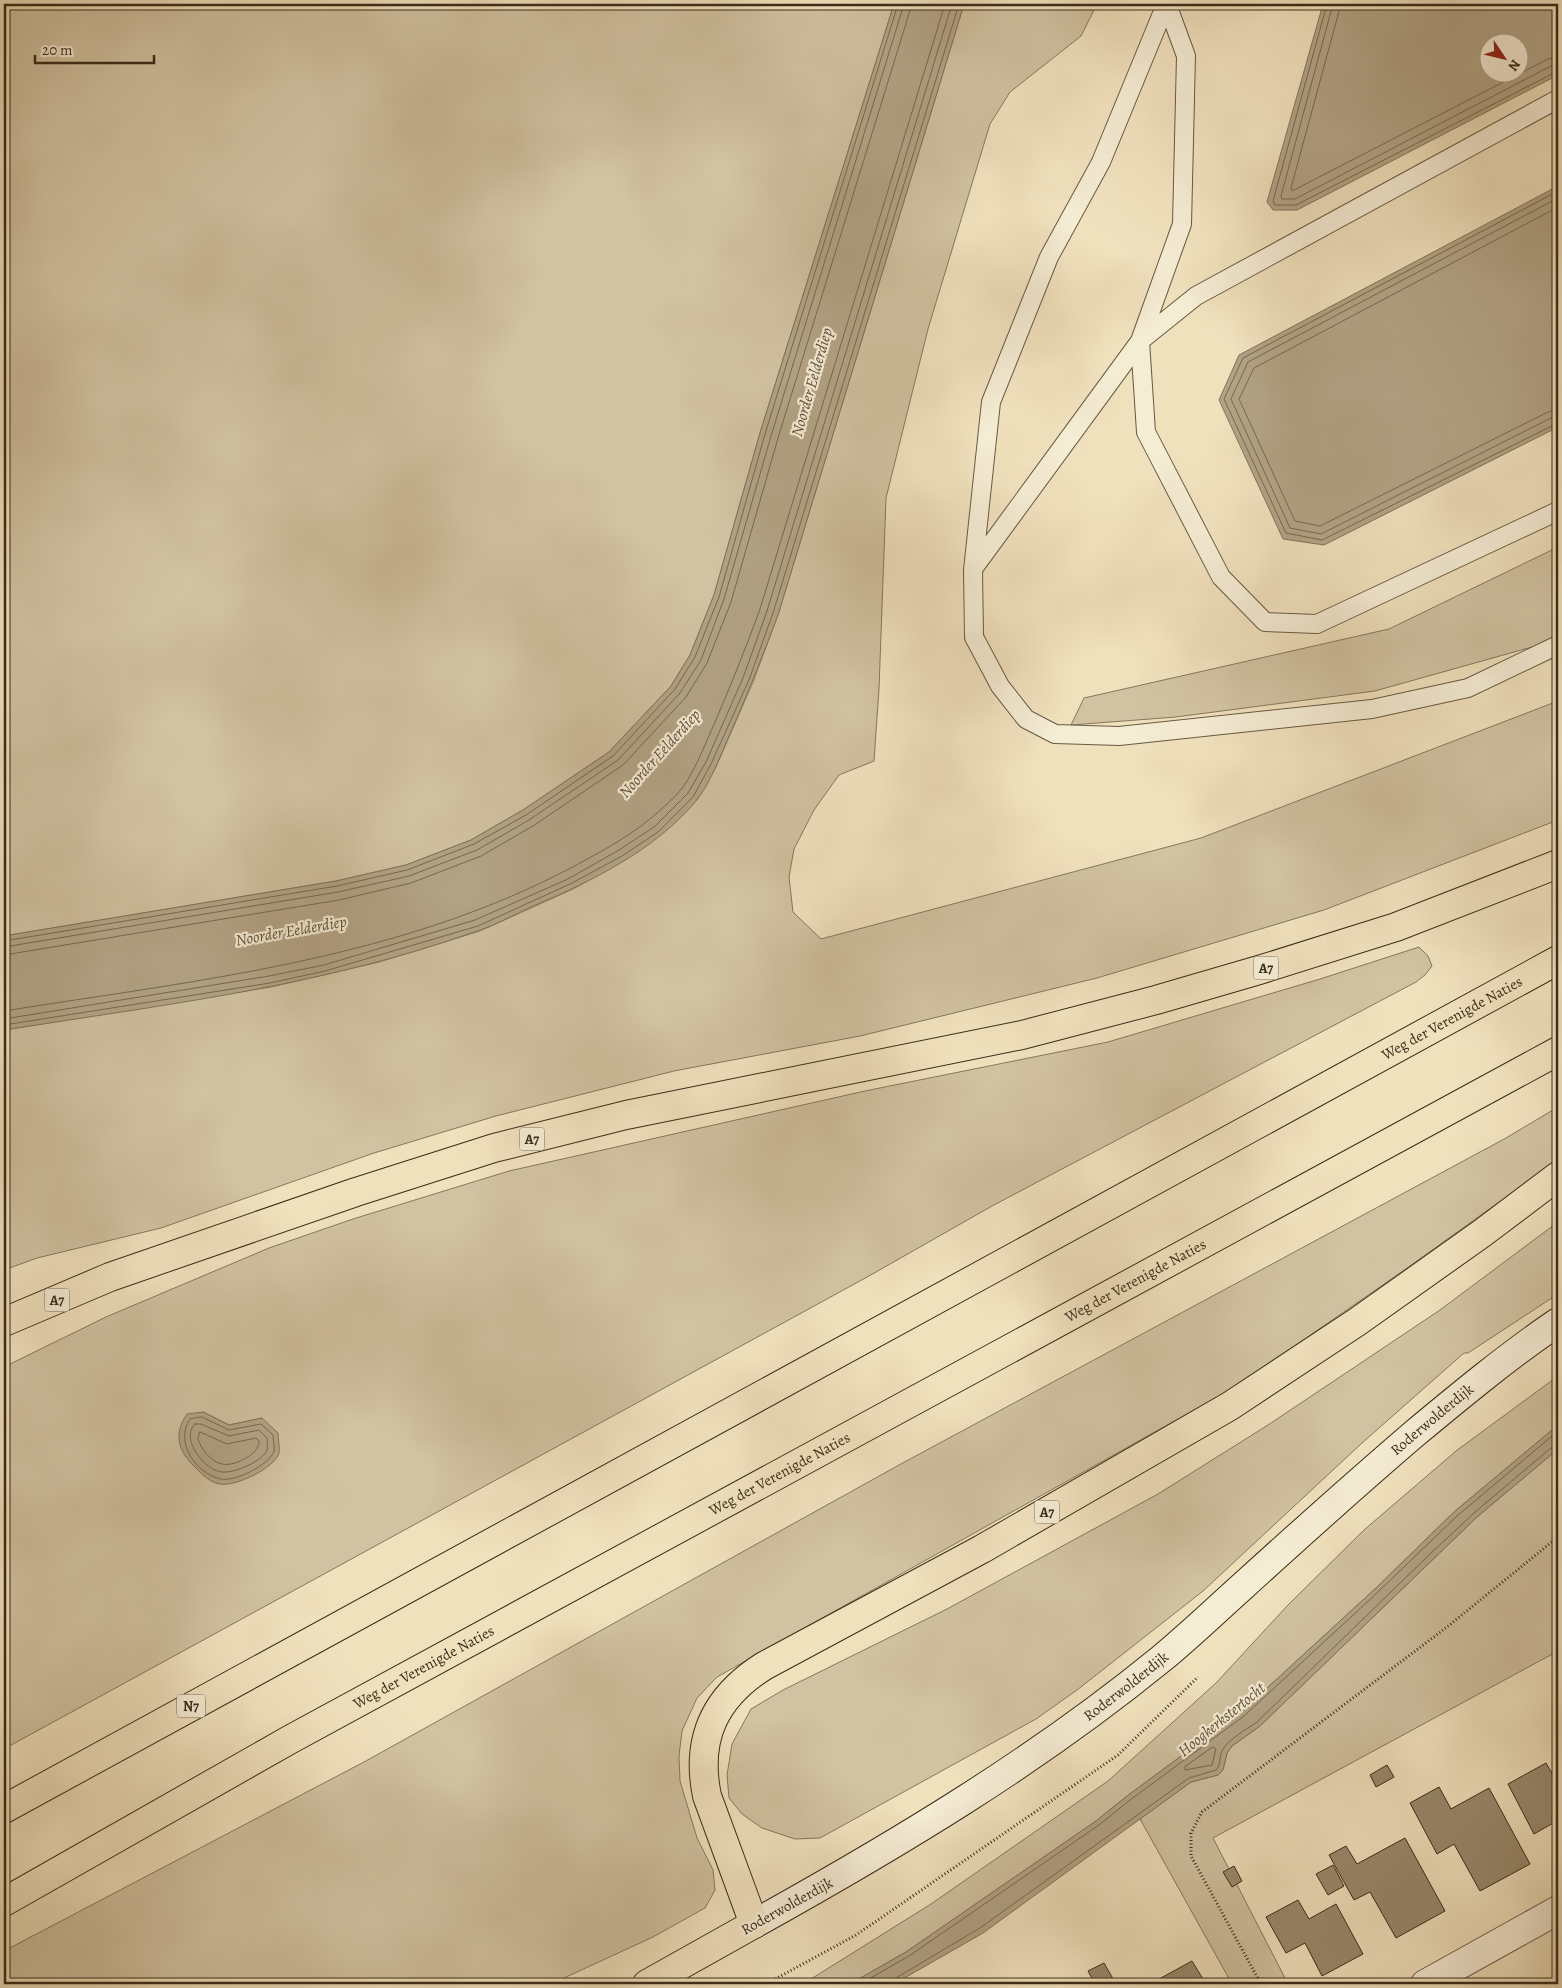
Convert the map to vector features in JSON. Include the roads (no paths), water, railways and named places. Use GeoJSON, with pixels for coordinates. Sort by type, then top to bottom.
{"type":"FeatureCollection","features":[{"type":"Feature","properties":{"kind":"main road","name":"A7"},"geometry":{"type":"LineString","coordinates":[[4,1322],[110,1277],[356,1192],[494,1148],[626,1115],[1022,1035],[1136,1005],[1259,970],[1396,927],[1558,864]]}},
{"type":"Feature","properties":{"kind":"main road","name":"Weg der Verenigde Naties"},"geometry":{"type":"LineString","coordinates":[[4,1809],[1558,960]]}},
{"type":"Feature","properties":{"kind":"main road","name":"Weg der Verenigde Naties"},"geometry":{"type":"LineString","coordinates":[[4,1902],[292,1739],[1558,1051]]}},
{"type":"Feature","properties":{"kind":"main road","name":"A7"},"geometry":{"type":"LineString","coordinates":[[754,1924],[707,1796],[704,1778],[703,1758],[709,1730],[716,1712],[733,1689],[748,1676],[764,1666],[982,1549],[1230,1406],[1357,1322],[1481,1234],[1558,1176]]}},
{"type":"Feature","properties":{"kind":"main road","name":"Roderwolderdijk"},"geometry":{"type":"LineString","coordinates":[[647,1984],[754,1924]]}},
{"type":"Feature","properties":{"kind":"street","name":"Roderwolderdijk"},"geometry":{"type":"LineString","coordinates":[[754,1924],[862,1863],[948,1811],[1017,1767],[1089,1716],[1162,1658],[1459,1396],[1530,1341],[1558,1322]]}},
{"type":"Feature","properties":{"kind":"street"},"geometry":{"type":"LineString","coordinates":[[1425,1984],[1558,1910]]}},
{"type":"Feature","properties":{"kind":"lane"},"geometry":{"type":"LineString","coordinates":[[1166,4],[1186,56],[1182,224],[1140,341],[1146,432],[1221,577],[1265,622],[1317,624],[1558,511]]}},
{"type":"Feature","properties":{"kind":"lane"},"geometry":{"type":"LineString","coordinates":[[1166,4],[1101,162],[1049,257],[991,402],[972,570],[974,637],[1000,686],[1026,719],[1055,734],[1119,736],[1372,709],[1468,688],[1558,645]]}},
{"type":"Feature","properties":{"kind":"lane"},"geometry":{"type":"LineString","coordinates":[[972,570],[1140,341],[1196,296],[1558,99]]}},
{"type":"Feature","properties":{"kind":"water","name":"Noorder Eelderdiep"},"geometry":{"type":"Polygon","coordinates":[[[894,4],[964,4],[778,615],[716,765],[705,788],[696,801],[661,835],[621,863],[577,886],[477,931],[419,950],[302,980],[243,992],[4,1030],[4,936],[336,881],[406,865],[471,840],[523,810],[609,752],[671,686],[690,655],[714,595],[760,433],[894,4]]]}},
{"type":"Feature","properties":{"kind":"water"},"geometry":{"type":"Polygon","coordinates":[[[1323,4],[1558,4],[1558,75],[1297,210],[1273,210],[1267,202],[1323,4]]]}},
{"type":"Feature","properties":{"kind":"water"},"geometry":{"type":"Polygon","coordinates":[[[1558,186],[1558,427],[1324,545],[1283,539],[1219,400],[1239,355],[1558,186]]]}},
{"type":"Feature","properties":{"kind":"water"},"geometry":{"type":"Polygon","coordinates":[[[203,1412],[229,1425],[262,1418],[278,1433],[279,1453],[276,1459],[263,1470],[235,1483],[220,1484],[208,1479],[186,1457],[182,1451],[179,1437],[182,1422],[187,1414],[203,1412]]]}},
{"type":"Feature","properties":{"kind":"water"},"geometry":{"type":"Polygon","coordinates":[[[1558,1425],[1558,1449],[1477,1517],[1260,1726],[1232,1746],[1227,1753],[1223,1770],[1218,1775],[1191,1782],[983,1933],[894,1984],[850,1984],[906,1952],[1096,1821],[1241,1712],[1376,1588],[1454,1512],[1558,1425]]]}},
{"type":"Feature","properties":{"kind":"water label","name":"Hoogkerkstertocht"},"geometry":{"type":"Point","coordinates":[1221,1719]}}]}
